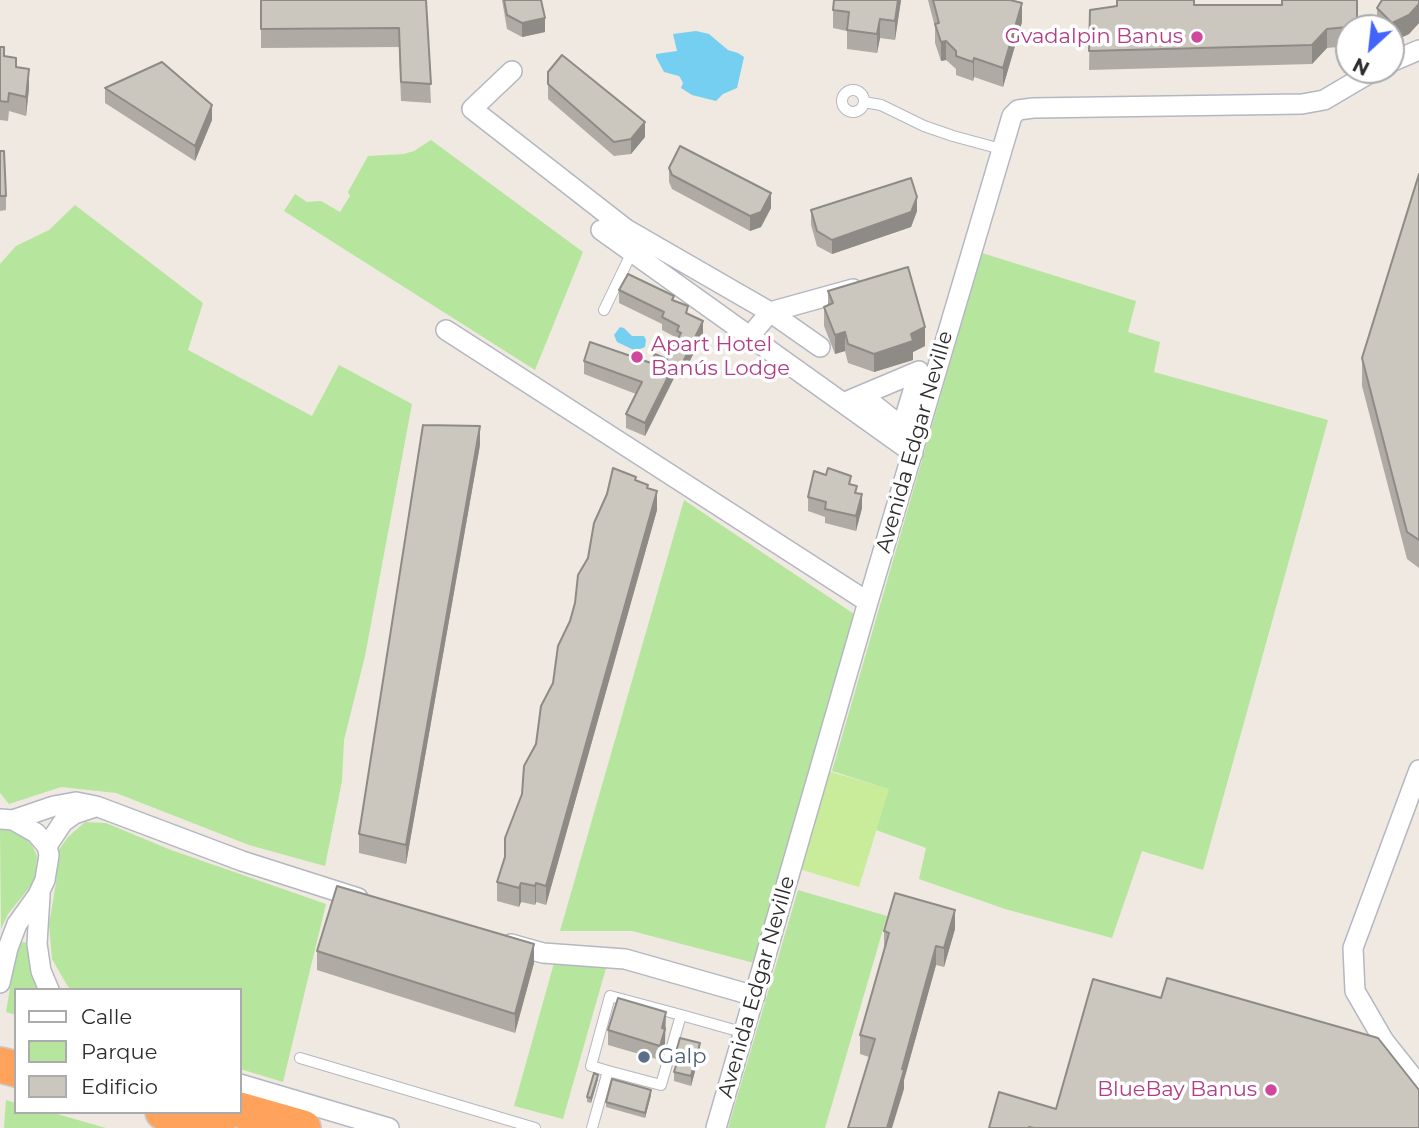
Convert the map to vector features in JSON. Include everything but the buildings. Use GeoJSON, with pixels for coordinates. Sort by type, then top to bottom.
{"type":"FeatureCollection","features":[{"type":"Feature","properties":{"kind":"highway"},"geometry":{"type":"LineString","coordinates":[[242,1111],[303,1128]]}},
{"type":"Feature","properties":{"kind":"highway"},"geometry":{"type":"LineString","coordinates":[[170,1114],[217,1128]]}},
{"type":"Feature","properties":{"kind":"street"},"geometry":{"type":"LineString","coordinates":[[512,71],[472,109],[626,229],[770,312],[820,347]]}},
{"type":"Feature","properties":{"kind":"street","name":"Avenida Edgar Neville"},"geometry":{"type":"LineString","coordinates":[[716,1128],[1012,116],[1018,110],[1033,108],[1303,104],[1324,100],[1351,84]]}},
{"type":"Feature","properties":{"kind":"street"},"geometry":{"type":"LineString","coordinates":[[601,230],[913,453]]}},
{"type":"Feature","properties":{"kind":"street"},"geometry":{"type":"LineString","coordinates":[[750,337],[770,312],[868,284]]}},
{"type":"Feature","properties":{"kind":"street"},"geometry":{"type":"LineString","coordinates":[[446,330],[868,602]]}},
{"type":"Feature","properties":{"kind":"street"},"geometry":{"type":"LineString","coordinates":[[843,403],[862,395]]}},
{"type":"Feature","properties":{"kind":"street"},"geometry":{"type":"LineString","coordinates":[[1419,770],[1353,948],[1355,991],[1384,1041],[1419,1085]]}},
{"type":"Feature","properties":{"kind":"street"},"geometry":{"type":"LineString","coordinates":[[7,820],[76,802],[96,806],[242,861],[377,904]]}},
{"type":"Feature","properties":{"kind":"street"},"geometry":{"type":"LineString","coordinates":[[0,983],[17,924],[41,888],[48,871],[47,846],[63,822],[74,814],[96,806]]}},
{"type":"Feature","properties":{"kind":"street"},"geometry":{"type":"LineString","coordinates":[[7,820],[36,833],[47,846]]}},
{"type":"Feature","properties":{"kind":"street"},"geometry":{"type":"LineString","coordinates":[[41,888],[37,944],[41,971],[49,988]]}},
{"type":"Feature","properties":{"kind":"street"},"geometry":{"type":"LineString","coordinates":[[492,938],[543,953],[625,959],[755,996]]}},
{"type":"Feature","properties":{"kind":"street"},"geometry":{"type":"LineString","coordinates":[[242,1085],[389,1128]]}},
{"type":"Feature","properties":{"kind":"lane"},"geometry":{"type":"LineString","coordinates":[[864,102],[881,106],[953,136],[1001,149]]}},
{"type":"Feature","properties":{"kind":"lane"},"geometry":{"type":"LineString","coordinates":[[604,310],[632,252]]}},
{"type":"Feature","properties":{"kind":"lane"},"geometry":{"type":"LineString","coordinates":[[681,1015],[661,1085],[591,1066],[610,996],[681,1015],[745,1033]]}},
{"type":"Feature","properties":{"kind":"lane"},"geometry":{"type":"LineString","coordinates":[[300,1058],[534,1128]]}},
{"type":"Feature","properties":{"kind":"lane"},"geometry":{"type":"LineString","coordinates":[[592,1128],[608,1071]]}},
{"type":"Feature","properties":{"kind":"green space"},"geometry":{"type":"Polygon","coordinates":[[[431,140],[583,252],[535,370],[284,211],[295,194],[307,202],[321,201],[340,212],[368,156],[404,154],[431,140]]]}},
{"type":"Feature","properties":{"kind":"green space"},"geometry":{"type":"Polygon","coordinates":[[[75,205],[203,303],[188,350],[312,416],[339,365],[412,404],[365,656],[344,740],[342,781],[325,866],[249,845],[116,793],[61,787],[9,804],[0,793],[0,264],[16,246],[49,230],[75,205]]]}},
{"type":"Feature","properties":{"kind":"green space"},"geometry":{"type":"Polygon","coordinates":[[[982,253],[1136,301],[1128,332],[1160,342],[1154,372],[1328,420],[1203,870],[1142,851],[1112,938],[1005,909],[919,879],[926,848],[876,830],[888,789],[832,771],[982,253]]]}},
{"type":"Feature","properties":{"kind":"green space"},"geometry":{"type":"Polygon","coordinates":[[[684,500],[860,618],[758,964],[632,931],[560,931],[684,500]]]}},
{"type":"Feature","properties":{"kind":"green space"},"geometry":{"type":"Polygon","coordinates":[[[828,771],[889,789],[859,887],[799,869],[828,771]]]}},
{"type":"Feature","properties":{"kind":"green space"},"geometry":{"type":"Polygon","coordinates":[[[85,822],[106,823],[171,850],[326,904],[283,1082],[242,1070],[242,988],[69,988],[52,959],[49,924],[58,851],[68,837],[85,822]]]}},
{"type":"Feature","properties":{"kind":"green space"},"geometry":{"type":"Polygon","coordinates":[[[8,829],[21,834],[32,845],[37,856],[36,873],[33,883],[8,914],[1,929],[0,830],[8,829]]]}},
{"type":"Feature","properties":{"kind":"green space"},"geometry":{"type":"Polygon","coordinates":[[[798,890],[887,916],[825,1128],[728,1128],[798,890]]]}},
{"type":"Feature","properties":{"kind":"green space"},"geometry":{"type":"Polygon","coordinates":[[[22,942],[28,943],[40,988],[14,988],[14,1014],[6,1012],[16,952],[22,942]]]}},
{"type":"Feature","properties":{"kind":"green space"},"geometry":{"type":"Polygon","coordinates":[[[554,963],[606,968],[563,1119],[514,1106],[554,963]]]}},
{"type":"Feature","properties":{"kind":"green space"},"geometry":{"type":"Polygon","coordinates":[[[6,1100],[14,1102],[14,1114],[57,1114],[106,1128],[4,1128],[6,1100]]]}},
{"type":"Feature","properties":{"kind":"water"},"geometry":{"type":"Polygon","coordinates":[[[696,31],[709,34],[728,50],[744,57],[737,88],[723,94],[716,101],[692,95],[681,88],[683,83],[679,76],[664,72],[656,57],[656,54],[677,51],[673,34],[696,31]]]}},
{"type":"Feature","properties":{"kind":"water"},"geometry":{"type":"Polygon","coordinates":[[[620,327],[632,336],[644,336],[645,347],[636,351],[617,342],[614,335],[620,327]]]}},
{"type":"Feature","properties":{"kind":"place","name":"Gvadalpin Banus"},"geometry":{"type":"Point","coordinates":[1197,37]}},
{"type":"Feature","properties":{"kind":"place","name":"Apart Hotel Banús Lodge"},"geometry":{"type":"Point","coordinates":[637,357]}},
{"type":"Feature","properties":{"kind":"place","name":"Galp"},"geometry":{"type":"Point","coordinates":[644,1057]}},
{"type":"Feature","properties":{"kind":"place","name":"BlueBay Banus"},"geometry":{"type":"Point","coordinates":[1271,1090]}}]}
